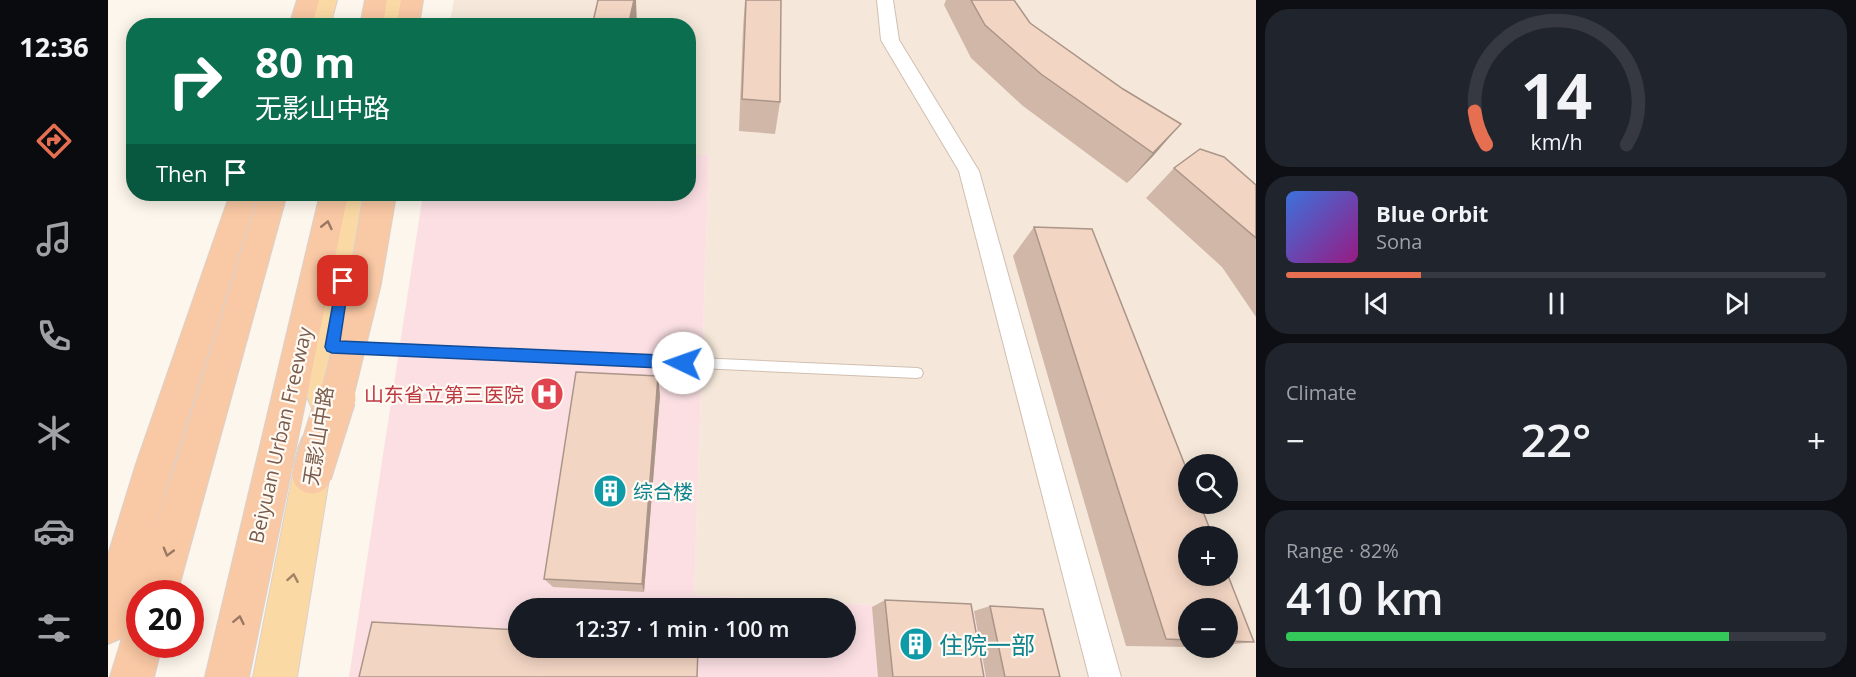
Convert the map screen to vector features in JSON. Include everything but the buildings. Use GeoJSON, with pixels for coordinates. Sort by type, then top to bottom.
{"type":"FeatureCollection","features":[{"type":"Feature","properties":{"kind":"highway"},"geometry":{"type":"LineString","coordinates":[[302,18],[308,0]]}},
{"type":"Feature","properties":{"kind":"highway"},"geometry":{"type":"LineString","coordinates":[[325,18],[331,0]]}},
{"type":"Feature","properties":{"kind":"highway"},"geometry":{"type":"LineString","coordinates":[[373,18],[376,0]]}},
{"type":"Feature","properties":{"kind":"highway"},"geometry":{"type":"LineString","coordinates":[[409,18],[412,0]]}},
{"type":"Feature","properties":{"kind":"highway"},"geometry":{"type":"LineString","coordinates":[[108,625],[155,464],[242,201]]}},
{"type":"Feature","properties":{"kind":"highway"},"geometry":{"type":"LineString","coordinates":[[160,580],[271,201]]}},
{"type":"Feature","properties":{"kind":"highway","name":"Beiyuan Urban Freeway"},"geometry":{"type":"LineString","coordinates":[[227,677],[332,201]]}},
{"type":"Feature","properties":{"kind":"highway"},"geometry":{"type":"LineString","coordinates":[[312,474],[344,373],[365,282],[379,201]]}},
{"type":"Feature","properties":{"kind":"highway"},"geometry":{"type":"LineString","coordinates":[[132,677],[137,658]]}},
{"type":"Feature","properties":{"kind":"main road"},"geometry":{"type":"LineString","coordinates":[[320,18],[326,0]]}},
{"type":"Feature","properties":{"kind":"main road"},"geometry":{"type":"LineString","coordinates":[[391,18],[395,0]]}},
{"type":"Feature","properties":{"kind":"main road"},"geometry":{"type":"LineString","coordinates":[[108,625],[176,473],[261,201]]}},
{"type":"Feature","properties":{"kind":"main road","name":"无影山中路"},"geometry":{"type":"LineString","coordinates":[[275,677],[312,474],[357,201]]}},
{"type":"Feature","properties":{"kind":"street"},"geometry":{"type":"LineString","coordinates":[[885,0],[890,40],[969,171],[1105,677]]}},
{"type":"Feature","properties":{"kind":"lane"},"geometry":{"type":"LineString","coordinates":[[332,347],[917,373]]}},
{"type":"Feature","properties":{"kind":"shaded area"},"geometry":{"type":"Polygon","coordinates":[[[454,0],[1256,0],[1256,677],[1038,677],[1023,614],[856,604],[856,598],[746,598],[694,595],[709,156],[696,155],[696,18],[451,18],[454,0]]]}},
{"type":"Feature","properties":{"kind":"shaded area","name":"山东省立第三医院"},"geometry":{"type":"Polygon","coordinates":[[[696,155],[709,155],[694,595],[746,598],[508,598],[508,658],[856,658],[856,604],[1024,614],[1038,677],[349,677],[422,201],[696,201],[696,155]]]}},
{"type":"Feature","properties":{"kind":"place","name":"山东省立第三医院"},"geometry":{"type":"Point","coordinates":[547,394]}},
{"type":"Feature","properties":{"kind":"place","name":"综合楼"},"geometry":{"type":"Point","coordinates":[610,491]}},
{"type":"Feature","properties":{"kind":"place","name":"住院一部"},"geometry":{"type":"Point","coordinates":[916,644]}},
{"type":"Feature","properties":{"kind":"route"},"geometry":{"type":"LineString","coordinates":[[343,281],[332,347],[683,363]]}}]}
